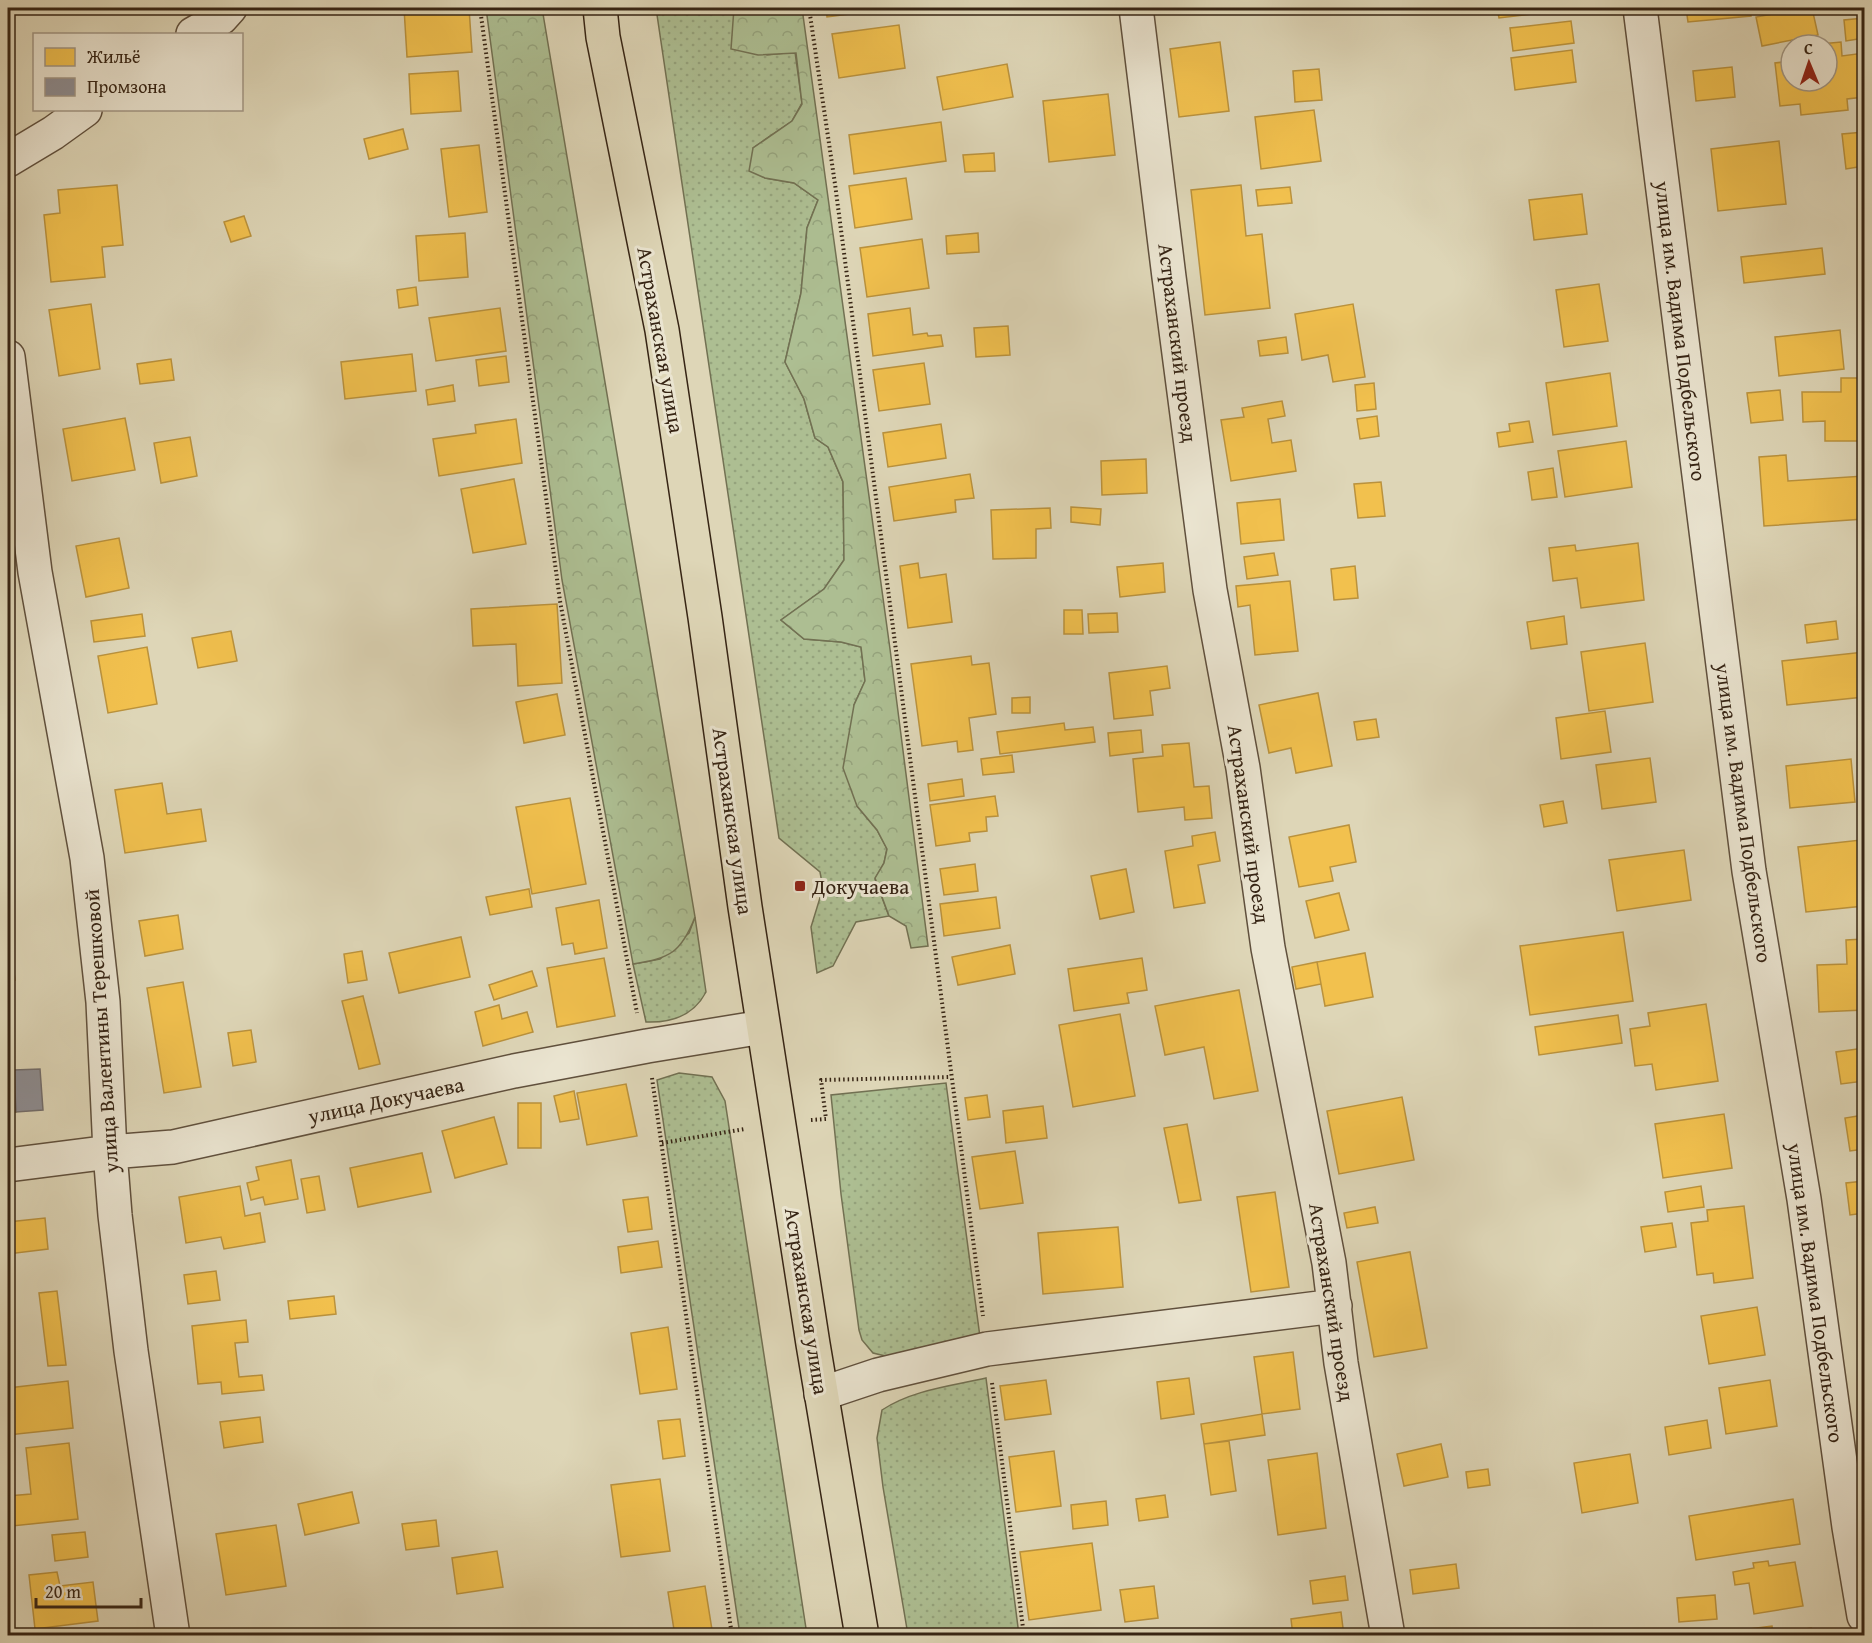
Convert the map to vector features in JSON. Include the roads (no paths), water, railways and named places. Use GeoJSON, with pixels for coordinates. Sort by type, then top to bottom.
{"type":"FeatureCollection","features":[{"type":"Feature","properties":{"kind":"main road","name":"Астраханская улица"},"geometry":{"type":"LineString","coordinates":[[600,8],[603,37],[662,330],[763,1027],[862,1635]]}},
{"type":"Feature","properties":{"kind":"street"},"geometry":{"type":"LineString","coordinates":[[195,33],[221,18],[230,8]]}},
{"type":"Feature","properties":{"kind":"street","name":"Астраханский проезд"},"geometry":{"type":"LineString","coordinates":[[1136,8],[1210,590],[1243,768],[1268,948],[1329,1263],[1341,1363],[1388,1635]]}},
{"type":"Feature","properties":{"kind":"street","name":"улица им. Вадима Подбельского"},"geometry":{"type":"LineString","coordinates":[[1640,8],[1749,871],[1804,1199],[1849,1527],[1864,1616]]}},
{"type":"Feature","properties":{"kind":"street"},"geometry":{"type":"LineString","coordinates":[[8,160],[53,133],[83,111]]}},
{"type":"Feature","properties":{"kind":"street","name":"улица Валентины Терешковой"},"geometry":{"type":"LineString","coordinates":[[8,357],[35,572],[87,858],[103,1002],[115,1215],[131,1351],[173,1635]]}},
{"type":"Feature","properties":{"kind":"street","name":"улица Докучаева"},"geometry":{"type":"LineString","coordinates":[[8,1165],[110,1152],[173,1147],[514,1071],[763,1027]]}},
{"type":"Feature","properties":{"kind":"street"},"geometry":{"type":"LineString","coordinates":[[821,1394],[878,1375],[987,1349],[1335,1306]]}},
{"type":"Feature","properties":{"kind":"place","name":"Докучаева"},"geometry":{"type":"Point","coordinates":[800,886]}}]}
